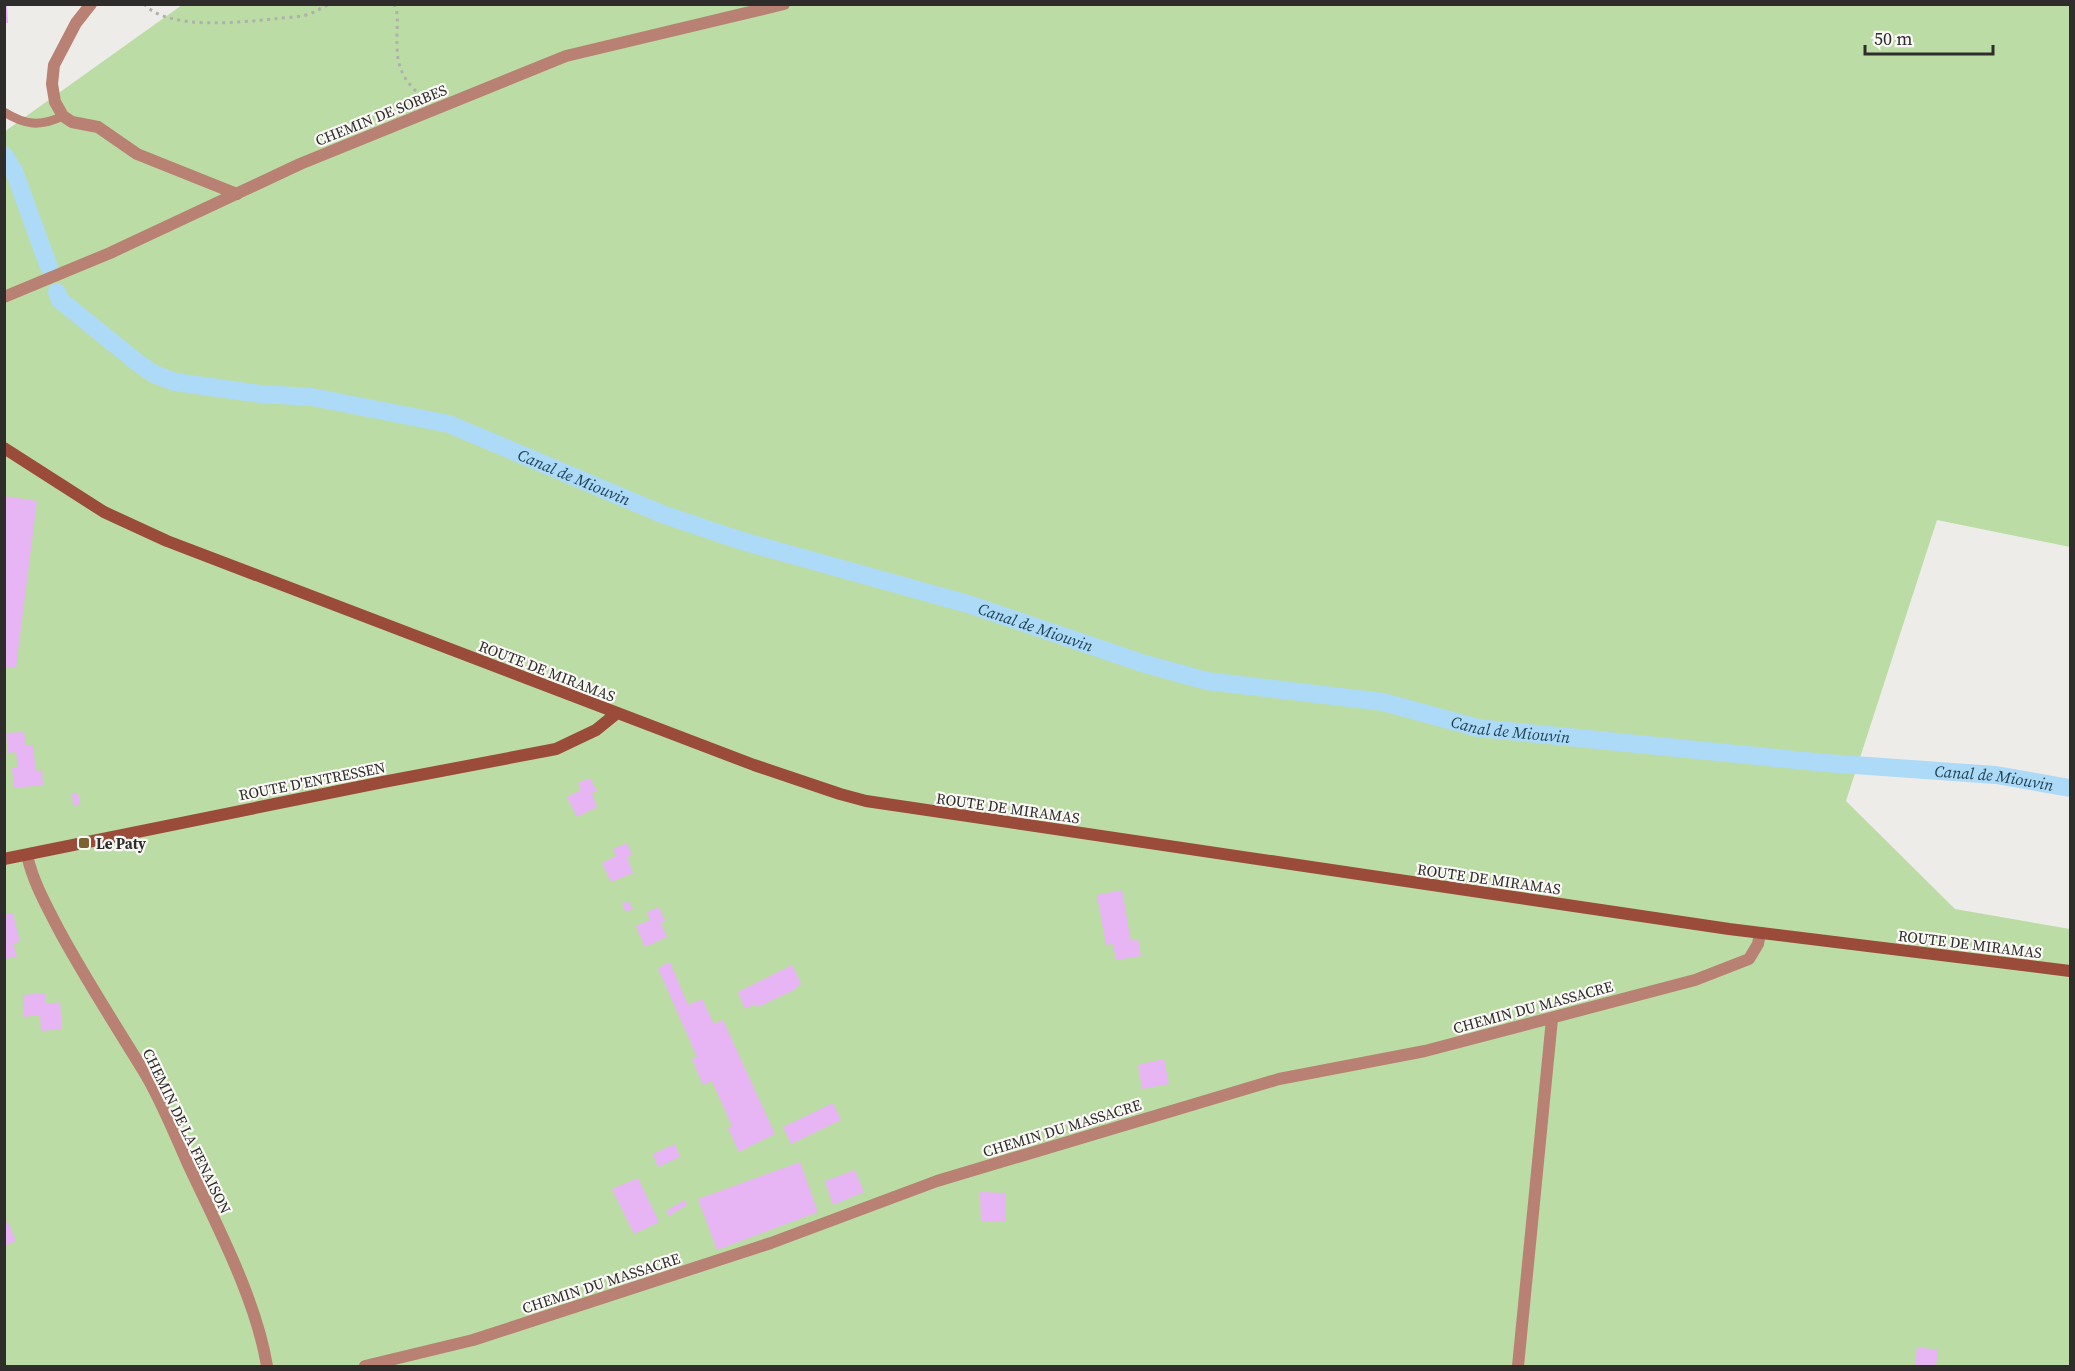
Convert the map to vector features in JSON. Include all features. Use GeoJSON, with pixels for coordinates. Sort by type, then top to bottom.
{"type":"FeatureCollection","features":[{"type":"Feature","properties":{"kind":"main road","name":"ROUTE DE MIRAMAS"},"geometry":{"type":"LineString","coordinates":[[4,448],[104,512],[167,541],[617,713],[840,794],[876,803],[1760,933],[2070,971]]}},
{"type":"Feature","properties":{"kind":"main road","name":"ROUTE D'ENTRESSEN"},"geometry":{"type":"LineString","coordinates":[[4,859],[556,749],[596,730],[617,713]]}},
{"type":"Feature","properties":{"kind":"street"},"geometry":{"type":"LineString","coordinates":[[91,4],[76,23],[54,65],[52,84],[55,102],[63,116],[72,122],[98,128],[137,154],[237,194]]}},
{"type":"Feature","properties":{"kind":"street","name":"CHEMIN DE SORBES"},"geometry":{"type":"LineString","coordinates":[[4,297],[110,253],[300,164],[566,56],[784,4]]}},
{"type":"Feature","properties":{"kind":"street","name":"CHEMIN DE LA FENAISON"},"geometry":{"type":"LineString","coordinates":[[27,855],[42,896],[88,984],[145,1073],[225,1242],[262,1337],[267,1366]]}},
{"type":"Feature","properties":{"kind":"street","name":"CHEMIN DU MASSACRE"},"geometry":{"type":"LineString","coordinates":[[365,1366],[484,1337],[771,1243],[938,1181],[1279,1079],[1425,1051],[1695,980],[1749,959],[1758,944],[1760,933]]}},
{"type":"Feature","properties":{"kind":"street"},"geometry":{"type":"LineString","coordinates":[[1518,1366],[1552,1019]]}},
{"type":"Feature","properties":{"kind":"lane"},"geometry":{"type":"LineString","coordinates":[[4,112],[19,121],[28,123],[49,122],[63,116]]}},
{"type":"Feature","properties":{"kind":"path"},"geometry":{"type":"LineString","coordinates":[[144,4],[158,14],[195,23],[237,23],[303,15],[331,4]]}},
{"type":"Feature","properties":{"kind":"path"},"geometry":{"type":"LineString","coordinates":[[394,4],[398,17],[397,54],[401,73],[412,87],[436,109]]}},
{"type":"Feature","properties":{"kind":"green space"},"geometry":{"type":"Polygon","coordinates":[[[182,5],[2070,5],[2070,547],[1937,520],[1846,801],[1955,909],[2070,929],[2070,1366],[5,1366],[4,132],[182,5]]]}},
{"type":"Feature","properties":{"kind":"building"},"geometry":{"type":"Polygon","coordinates":[[[4,4],[7,4],[8,23],[4,23],[4,4]]]}},
{"type":"Feature","properties":{"kind":"building"},"geometry":{"type":"Polygon","coordinates":[[[4,496],[37,501],[16,668],[4,667],[4,496]]]}},
{"type":"Feature","properties":{"kind":"building"},"geometry":{"type":"Polygon","coordinates":[[[24,732],[26,746],[33,745],[36,771],[42,770],[43,785],[14,788],[12,768],[18,768],[16,752],[8,753],[6,733],[24,732]]]}},
{"type":"Feature","properties":{"kind":"building"},"geometry":{"type":"Polygon","coordinates":[[[590,778],[597,791],[592,793],[597,807],[577,817],[567,797],[581,790],[578,783],[590,778]]]}},
{"type":"Feature","properties":{"kind":"building"},"geometry":{"type":"Polygon","coordinates":[[[78,793],[80,804],[73,806],[72,794],[78,793]]]}},
{"type":"Feature","properties":{"kind":"building"},"geometry":{"type":"Polygon","coordinates":[[[627,843],[632,855],[627,857],[633,873],[611,882],[602,863],[616,856],[613,849],[627,843]]]}},
{"type":"Feature","properties":{"kind":"building"},"geometry":{"type":"Polygon","coordinates":[[[1122,890],[1131,941],[1138,939],[1141,956],[1116,960],[1113,944],[1106,945],[1097,895],[1122,890]]]}},
{"type":"Feature","properties":{"kind":"building"},"geometry":{"type":"Polygon","coordinates":[[[628,901],[633,909],[626,912],[622,904],[628,901]]]}},
{"type":"Feature","properties":{"kind":"building"},"geometry":{"type":"Polygon","coordinates":[[[659,907],[665,921],[661,923],[667,937],[645,947],[636,926],[650,920],[647,912],[659,907]]]}},
{"type":"Feature","properties":{"kind":"building"},"geometry":{"type":"Polygon","coordinates":[[[13,913],[20,942],[13,943],[17,957],[4,959],[4,915],[13,913]]]}},
{"type":"Feature","properties":{"kind":"building"},"geometry":{"type":"Polygon","coordinates":[[[670,962],[688,1005],[702,999],[714,1024],[723,1020],[775,1134],[739,1152],[728,1128],[732,1126],[712,1081],[703,1085],[692,1059],[697,1057],[658,968],[670,962]]]}},
{"type":"Feature","properties":{"kind":"building"},"geometry":{"type":"Polygon","coordinates":[[[792,965],[801,983],[794,990],[758,1007],[756,1004],[745,1009],[738,992],[792,965]]]}},
{"type":"Feature","properties":{"kind":"building"},"geometry":{"type":"Polygon","coordinates":[[[45,993],[46,1004],[60,1002],[62,1029],[41,1031],[40,1015],[24,1017],[23,995],[45,993]]]}},
{"type":"Feature","properties":{"kind":"building"},"geometry":{"type":"Polygon","coordinates":[[[1164,1059],[1169,1084],[1142,1089],[1138,1065],[1164,1059]]]}},
{"type":"Feature","properties":{"kind":"building"},"geometry":{"type":"Polygon","coordinates":[[[833,1103],[841,1120],[791,1144],[783,1127],[833,1103]]]}},
{"type":"Feature","properties":{"kind":"building"},"geometry":{"type":"Polygon","coordinates":[[[675,1144],[680,1157],[658,1167],[653,1154],[675,1144]]]}},
{"type":"Feature","properties":{"kind":"building"},"geometry":{"type":"Polygon","coordinates":[[[800,1162],[818,1212],[717,1250],[698,1199],[800,1162]]]}},
{"type":"Feature","properties":{"kind":"building"},"geometry":{"type":"Polygon","coordinates":[[[855,1170],[864,1192],[833,1205],[825,1181],[855,1170]]]}},
{"type":"Feature","properties":{"kind":"building"},"geometry":{"type":"Polygon","coordinates":[[[638,1178],[659,1222],[634,1234],[612,1189],[638,1178]]]}},
{"type":"Feature","properties":{"kind":"building"},"geometry":{"type":"Polygon","coordinates":[[[980,1192],[1006,1193],[1006,1222],[981,1221],[980,1192]]]}},
{"type":"Feature","properties":{"kind":"building"},"geometry":{"type":"Polygon","coordinates":[[[685,1200],[687,1205],[669,1216],[666,1211],[685,1200]]]}},
{"type":"Feature","properties":{"kind":"building"},"geometry":{"type":"Polygon","coordinates":[[[8,1222],[16,1241],[4,1246],[4,1223],[8,1222]]]}},
{"type":"Feature","properties":{"kind":"building"},"geometry":{"type":"Polygon","coordinates":[[[1917,1347],[1938,1350],[1936,1366],[1915,1366],[1917,1347]]]}},
{"type":"Feature","properties":{"kind":"waterway","name":"Canal de Miouvin"},"geometry":{"type":"LineString","coordinates":[[4,155],[14,171],[49,267]]}},
{"type":"Feature","properties":{"kind":"waterway","name":"Canal de Miouvin"},"geometry":{"type":"LineString","coordinates":[[57,292],[60,300],[138,363],[154,374],[175,382],[261,394],[312,397],[449,424],[662,514],[742,541],[968,604],[1145,664],[1207,681],[1383,702],[1478,728],[1826,763],[1996,775],[2070,788]]}},
{"type":"Feature","properties":{"kind":"place","name":"Le Paty"},"geometry":{"type":"Point","coordinates":[84,843]}}]}
